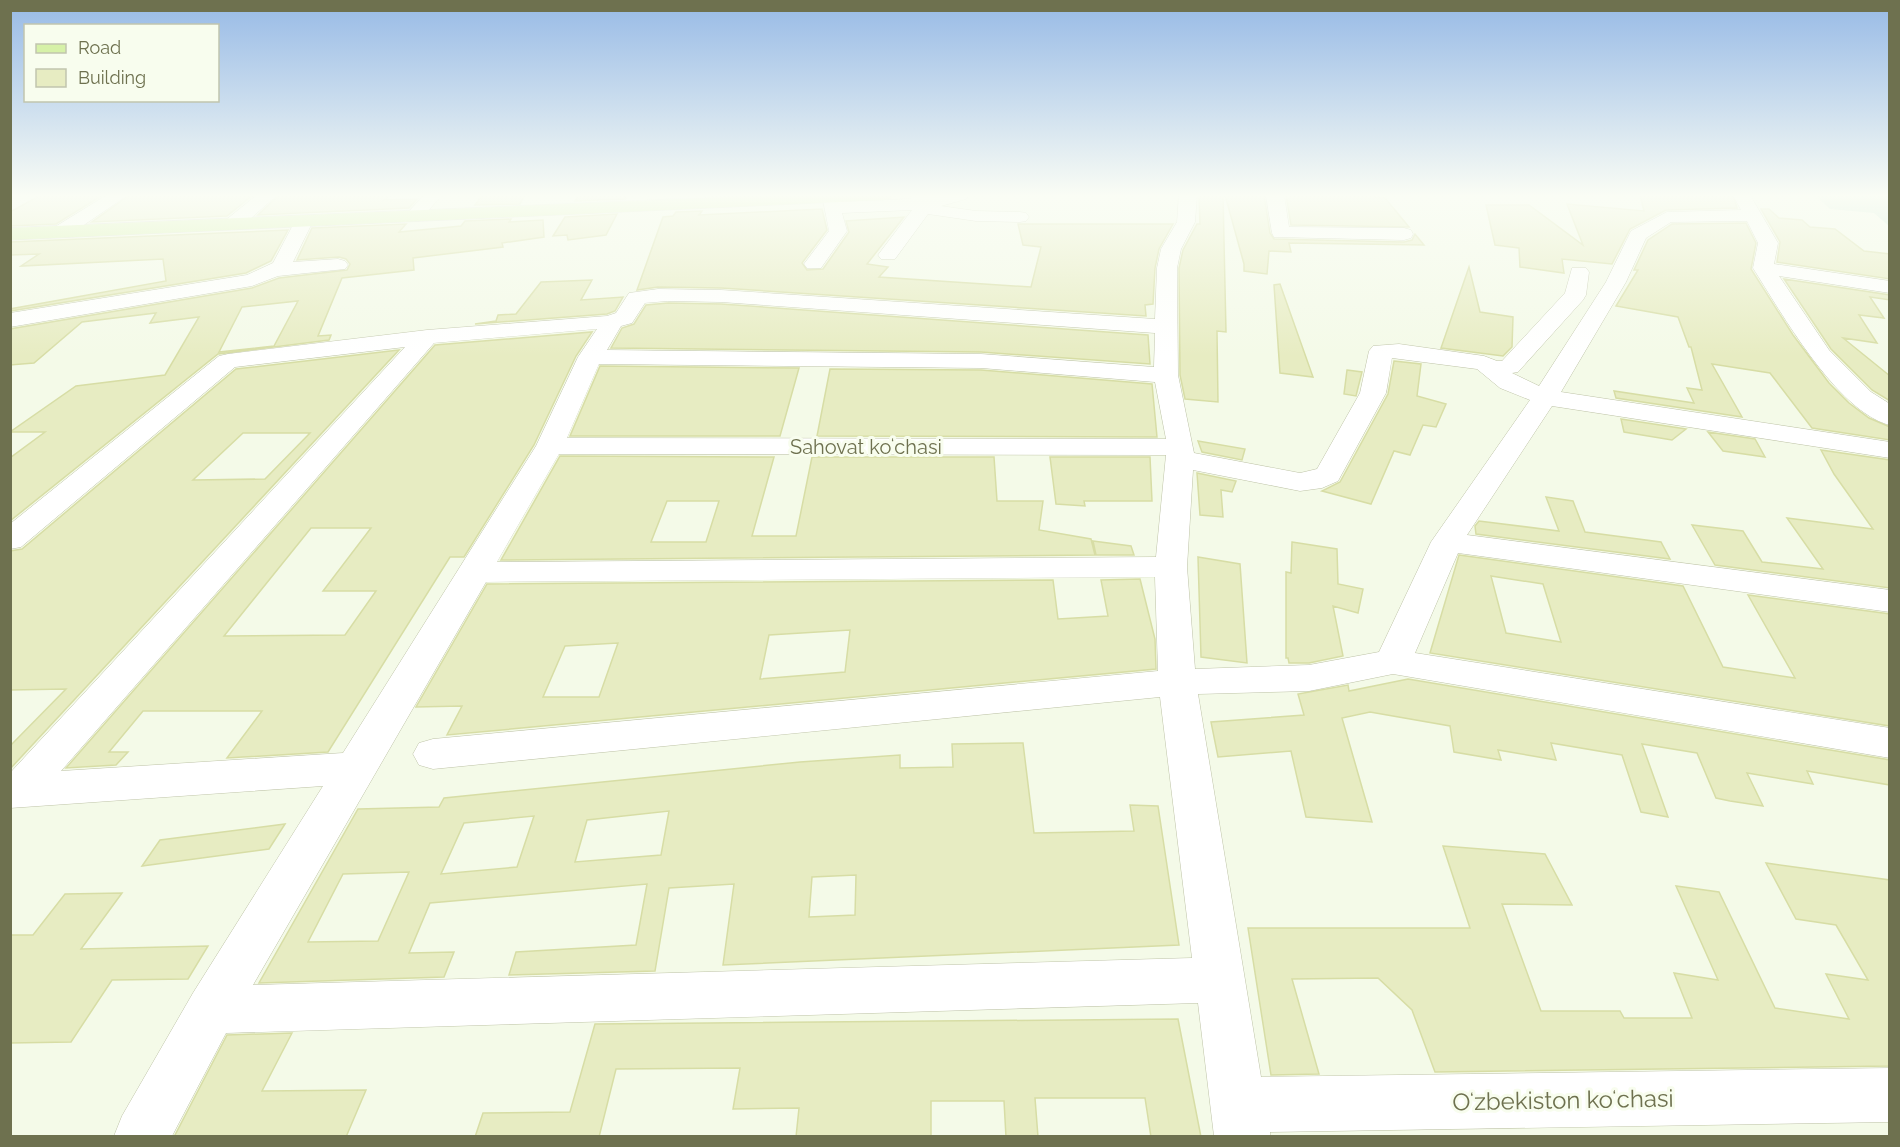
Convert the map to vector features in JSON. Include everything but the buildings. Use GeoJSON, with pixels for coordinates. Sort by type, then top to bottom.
{"type":"FeatureCollection","features":[{"type":"Feature","properties":{"kind":"street"},"geometry":{"type":"LineString","coordinates":[[10,320],[252,280],[281,267],[290,249]]}},
{"type":"Feature","properties":{"kind":"street"},"geometry":{"type":"LineString","coordinates":[[814,264],[825,249]]}},
{"type":"Feature","properties":{"kind":"street"},"geometry":{"type":"LineString","coordinates":[[888,255],[893,249]]}},
{"type":"Feature","properties":{"kind":"street"},"geometry":{"type":"LineString","coordinates":[[1171,249],[1167,268],[1166,375],[1181,453],[1171,567],[1176,682],[1240,1121]]}},
{"type":"Feature","properties":{"kind":"street"},"geometry":{"type":"LineString","coordinates":[[1393,662],[1447,542],[1545,397],[1616,282],[1632,249]]}},
{"type":"Feature","properties":{"kind":"street"},"geometry":{"type":"LineString","coordinates":[[1767,249],[1763,268],[1820,355],[1862,397],[1890,417]]}},
{"type":"Feature","properties":{"kind":"street"},"geometry":{"type":"LineString","coordinates":[[274,270],[338,265]]}},
{"type":"Feature","properties":{"kind":"street"},"geometry":{"type":"LineString","coordinates":[[1763,268],[1890,287]]}},
{"type":"Feature","properties":{"kind":"street"},"geometry":{"type":"LineString","coordinates":[[1493,369],[1509,367],[1575,295],[1579,272]]}},
{"type":"Feature","properties":{"kind":"street"},"geometry":{"type":"LineString","coordinates":[[10,540],[228,361],[427,337],[608,323],[624,318],[637,298],[650,295],[721,296],[1167,327]]}},
{"type":"Feature","properties":{"kind":"street"},"geometry":{"type":"LineString","coordinates":[[142,1137],[211,1010],[550,446],[590,357],[610,327],[608,323]]}},
{"type":"Feature","properties":{"kind":"street"},"geometry":{"type":"LineString","coordinates":[[15,791],[427,337]]}},
{"type":"Feature","properties":{"kind":"street","name":"Sahovat koʻchasi"},"geometry":{"type":"LineString","coordinates":[[550,446],[1181,453],[1299,482],[1322,479],[1328,475],[1373,393],[1381,351],[1399,351],[1470,360],[1484,363],[1493,369]]}},
{"type":"Feature","properties":{"kind":"street"},"geometry":{"type":"LineString","coordinates":[[590,357],[981,361],[1166,375]]}},
{"type":"Feature","properties":{"kind":"street"},"geometry":{"type":"LineString","coordinates":[[1493,369],[1509,383],[1545,397],[1890,450]]}},
{"type":"Feature","properties":{"kind":"street"},"geometry":{"type":"LineString","coordinates":[[1447,542],[1890,601]]}},
{"type":"Feature","properties":{"kind":"street"},"geometry":{"type":"LineString","coordinates":[[474,572],[1171,567]]}},
{"type":"Feature","properties":{"kind":"street"},"geometry":{"type":"LineString","coordinates":[[433,754],[1176,682],[1309,678],[1393,662],[1890,743]]}},
{"type":"Feature","properties":{"kind":"street"},"geometry":{"type":"LineString","coordinates":[[15,791],[357,768]]}},
{"type":"Feature","properties":{"kind":"street"},"geometry":{"type":"LineString","coordinates":[[211,1010],[1219,980]]}},
{"type":"Feature","properties":{"kind":"street","name":"Oʻzbekiston koʻchasi"},"geometry":{"type":"LineString","coordinates":[[1240,1121],[1890,1095]]}}]}
